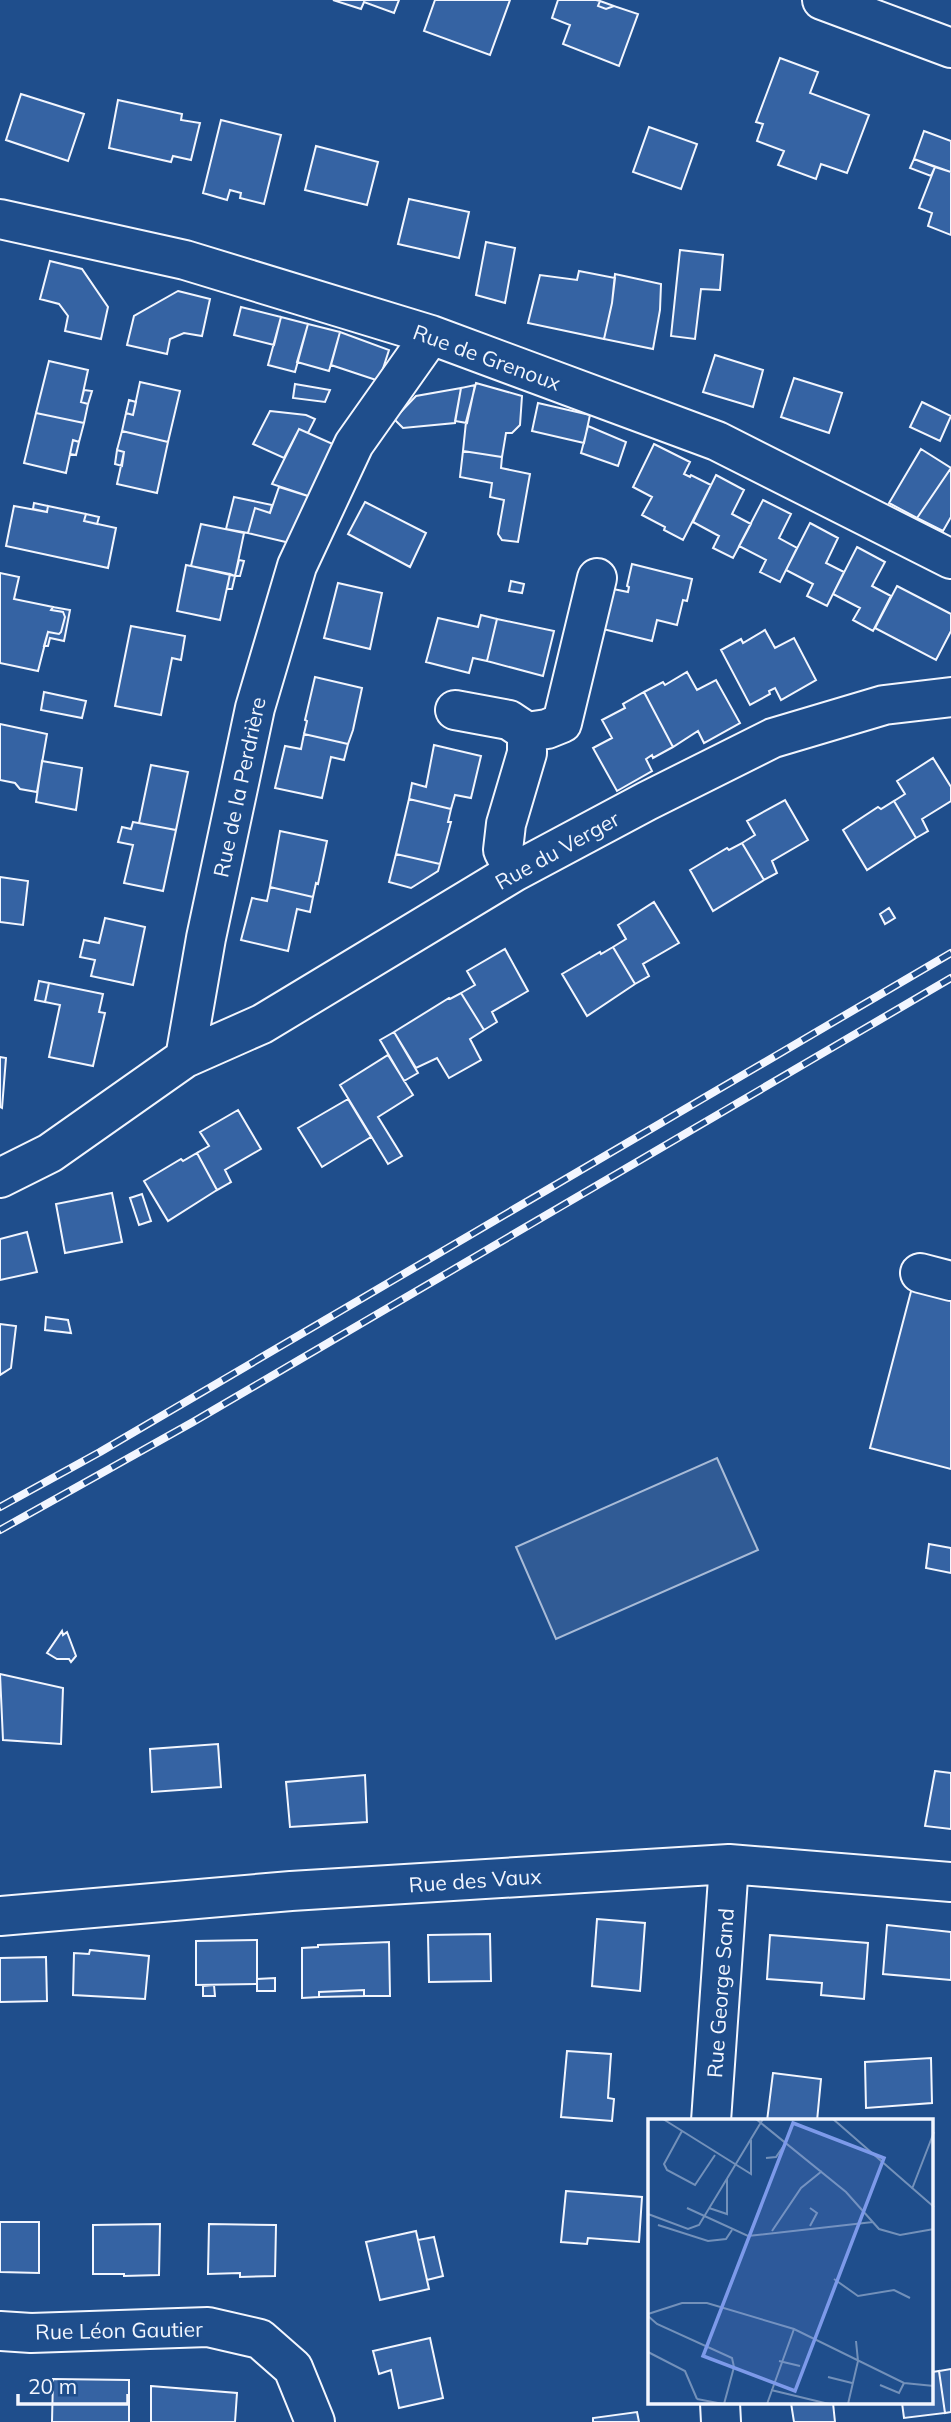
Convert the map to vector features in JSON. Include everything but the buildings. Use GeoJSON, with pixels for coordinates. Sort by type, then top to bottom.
{"type":"FeatureCollection","features":[{"type":"Feature","properties":{"kind":"street"},"geometry":{"type":"LineString","coordinates":[[822,0],[951,48]]}},
{"type":"Feature","properties":{"kind":"street","name":"Rue de Grenoux"},"geometry":{"type":"LineString","coordinates":[[0,219],[185,260],[431,335],[717,441],[951,559]]}},
{"type":"Feature","properties":{"kind":"street","name":"Rue de la Perdrière"},"geometry":{"type":"LineString","coordinates":[[185,1058],[206,938],[255,708],[297,566],[354,444],[431,335]]}},
{"type":"Feature","properties":{"kind":"street"},"geometry":{"type":"LineString","coordinates":[[455,710],[509,720],[527,732],[562,723],[597,578]]}},
{"type":"Feature","properties":{"kind":"street","name":"Rue du Verger"},"geometry":{"type":"LineString","coordinates":[[185,1058],[262,1024],[514,872],[635,807],[773,738],[884,705],[951,696]]}},
{"type":"Feature","properties":{"kind":"street"},"geometry":{"type":"LineString","coordinates":[[514,872],[503,850],[506,824],[527,753],[527,732]]}},
{"type":"Feature","properties":{"kind":"street"},"geometry":{"type":"LineString","coordinates":[[0,1178],[50,1153],[185,1058]]}},
{"type":"Feature","properties":{"kind":"street","name":"Rue des Vaux"},"geometry":{"type":"LineString","coordinates":[[0,1916],[291,1891],[729,1864],[951,1882]]}},
{"type":"Feature","properties":{"kind":"street","name":"Rue George Sand"},"geometry":{"type":"LineString","coordinates":[[711,2119],[729,1864]]}},
{"type":"Feature","properties":{"kind":"street","name":"Rue Léon Gautier"},"geometry":{"type":"LineString","coordinates":[[0,2330],[31,2333],[208,2327],[260,2339],[293,2368],[315,2422]]}},
{"type":"Feature","properties":{"kind":"street"},"geometry":{"type":"LineString","coordinates":[[720,2404],[721,2422]]}},
{"type":"Feature","properties":{"kind":"shaded area"},"geometry":{"type":"Polygon","coordinates":[[[717,1458],[758,1550],[556,1639],[516,1547],[717,1458]]]}},
{"type":"Feature","properties":{"kind":"railway"},"geometry":{"type":"LineString","coordinates":[[0,1507],[100,1452],[951,953]]}},
{"type":"Feature","properties":{"kind":"railway"},"geometry":{"type":"LineString","coordinates":[[0,1530],[193,1422],[951,978]]}}]}
